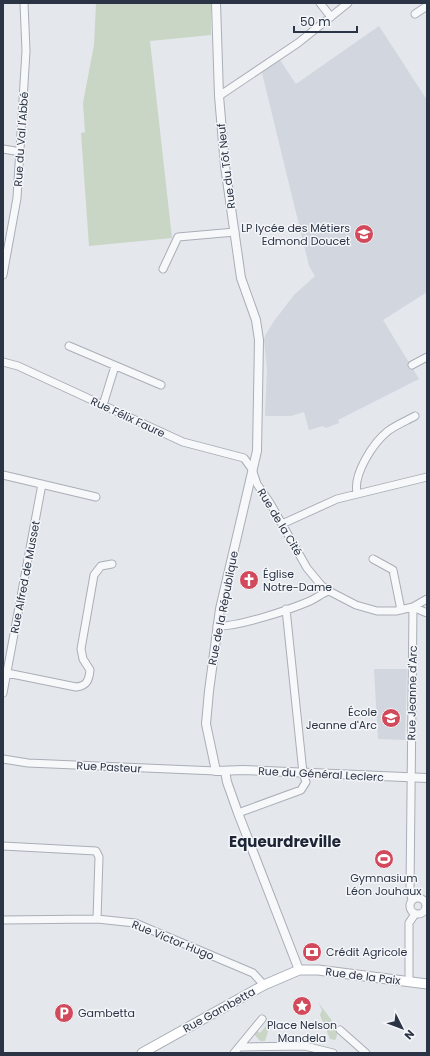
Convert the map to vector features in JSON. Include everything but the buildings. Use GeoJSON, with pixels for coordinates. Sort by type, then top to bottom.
{"type":"FeatureCollection","features":[{"type":"Feature","properties":{"kind":"main road","name":"Rue de la Paix"},"geometry":{"type":"LineString","coordinates":[[299,970],[312,969],[427,984]]}},
{"type":"Feature","properties":{"kind":"main road","name":"Rue Gambetta"},"geometry":{"type":"LineString","coordinates":[[142,1053],[264,985],[299,970]]}},
{"type":"Feature","properties":{"kind":"street","name":"Rue du Val l'Abbé"},"geometry":{"type":"LineString","coordinates":[[3,274],[17,198],[21,152],[26,51],[24,3]]}},
{"type":"Feature","properties":{"kind":"street","name":"Rue du Tôt Neuf"},"geometry":{"type":"LineString","coordinates":[[216,3],[219,96],[224,166],[241,278],[256,320],[259,340],[257,444],[252,469]]}},
{"type":"Feature","properties":{"kind":"street"},"geometry":{"type":"LineString","coordinates":[[320,3],[331,17]]}},
{"type":"Feature","properties":{"kind":"street"},"geometry":{"type":"LineString","coordinates":[[219,96],[298,43],[348,3]]}},
{"type":"Feature","properties":{"kind":"street"},"geometry":{"type":"LineString","coordinates":[[415,14],[427,6]]}},
{"type":"Feature","properties":{"kind":"street"},"geometry":{"type":"LineString","coordinates":[[3,149],[21,152]]}},
{"type":"Feature","properties":{"kind":"street"},"geometry":{"type":"LineString","coordinates":[[163,269],[178,237],[235,232]]}},
{"type":"Feature","properties":{"kind":"street"},"geometry":{"type":"LineString","coordinates":[[69,346],[161,385]]}},
{"type":"Feature","properties":{"kind":"street"},"geometry":{"type":"LineString","coordinates":[[412,365],[427,357]]}},
{"type":"Feature","properties":{"kind":"street","name":"Rue Félix Faure"},"geometry":{"type":"LineString","coordinates":[[3,362],[18,366],[183,442],[239,456],[247,461],[252,469]]}},
{"type":"Feature","properties":{"kind":"street"},"geometry":{"type":"LineString","coordinates":[[103,405],[115,366]]}},
{"type":"Feature","properties":{"kind":"street"},"geometry":{"type":"LineString","coordinates":[[357,493],[358,481],[364,462],[379,440],[389,430],[415,416]]}},
{"type":"Feature","properties":{"kind":"street","name":"Rue de la Cité"},"geometry":{"type":"LineString","coordinates":[[252,469],[256,484],[313,576],[329,590],[364,608],[387,612],[413,607],[427,598]]}},
{"type":"Feature","properties":{"kind":"street","name":"Rue de la République"},"geometry":{"type":"LineString","coordinates":[[216,771],[206,724],[217,626],[252,469]]}},
{"type":"Feature","properties":{"kind":"street"},"geometry":{"type":"LineString","coordinates":[[3,475],[96,497]]}},
{"type":"Feature","properties":{"kind":"street"},"geometry":{"type":"LineString","coordinates":[[282,524],[337,499],[427,477]]}},
{"type":"Feature","properties":{"kind":"street","name":"Rue Alfred de Musset"},"geometry":{"type":"LineString","coordinates":[[3,693],[7,673],[6,658],[42,484]]}},
{"type":"Feature","properties":{"kind":"street"},"geometry":{"type":"LineString","coordinates":[[373,559],[393,570],[401,610]]}},
{"type":"Feature","properties":{"kind":"street"},"geometry":{"type":"LineString","coordinates":[[7,673],[76,686],[83,686],[87,682],[90,670],[83,659],[81,649],[94,575],[101,566],[112,564]]}},
{"type":"Feature","properties":{"kind":"street"},"geometry":{"type":"LineString","coordinates":[[217,626],[234,625],[286,609],[310,601],[329,590]]}},
{"type":"Feature","properties":{"kind":"street"},"geometry":{"type":"LineString","coordinates":[[413,607],[427,613]]}},
{"type":"Feature","properties":{"kind":"street","name":"Rue Jeanne d'Arc"},"geometry":{"type":"LineString","coordinates":[[412,900],[410,890],[413,607]]}},
{"type":"Feature","properties":{"kind":"street"},"geometry":{"type":"LineString","coordinates":[[238,813],[301,790],[306,782],[286,609]]}},
{"type":"Feature","properties":{"kind":"street","name":"Rue Pasteur"},"geometry":{"type":"LineString","coordinates":[[3,759],[28,763],[216,771]]}},
{"type":"Feature","properties":{"kind":"street","name":"Rue du Général Leclerc"},"geometry":{"type":"LineString","coordinates":[[216,771],[427,778]]}},
{"type":"Feature","properties":{"kind":"street"},"geometry":{"type":"LineString","coordinates":[[225,771],[227,782],[238,813],[299,970]]}},
{"type":"Feature","properties":{"kind":"street"},"geometry":{"type":"LineString","coordinates":[[3,846],[94,850],[99,857],[97,919]]}},
{"type":"Feature","properties":{"kind":"street"},"geometry":{"type":"LineString","coordinates":[[417,898],[426,900],[427,906],[425,911],[421,914],[415,914],[410,908],[412,900],[417,898]]}},
{"type":"Feature","properties":{"kind":"street"},"geometry":{"type":"LineString","coordinates":[[408,981],[409,923],[415,914]]}},
{"type":"Feature","properties":{"kind":"street","name":"Rue Victor Hugo"},"geometry":{"type":"LineString","coordinates":[[3,920],[97,919],[135,923],[253,973],[264,985]]}},
{"type":"Feature","properties":{"kind":"street"},"geometry":{"type":"LineString","coordinates":[[234,1053],[241,1047],[242,1042],[262,1019]]}},
{"type":"Feature","properties":{"kind":"street"},"geometry":{"type":"LineString","coordinates":[[340,1030],[366,1053]]}},
{"type":"Feature","properties":{"kind":"street"},"geometry":{"type":"LineString","coordinates":[[241,1047],[305,1046],[333,1053]]}},
{"type":"Feature","properties":{"kind":"shaded area","name":"LP lycée des Métiers Edmond Doucet"},"geometry":{"type":"Polygon","coordinates":[[[379,26],[427,100],[427,292],[383,320],[419,379],[338,420],[339,423],[326,428],[323,426],[309,430],[304,412],[291,416],[265,416],[267,370],[264,340],[265,336],[274,321],[294,295],[315,276],[309,266],[262,73],[280,60],[296,84],[379,26]]]}},
{"type":"Feature","properties":{"kind":"shaded area","name":"École Jeanne d'Arc"},"geometry":{"type":"Polygon","coordinates":[[[374,669],[407,669],[405,740],[378,739],[374,669]]]}},
{"type":"Feature","properties":{"kind":"green space"},"geometry":{"type":"Polygon","coordinates":[[[96,3],[211,3],[211,35],[150,41],[172,238],[89,246],[81,133],[85,132],[83,103],[94,45],[96,3]]]}},
{"type":"Feature","properties":{"kind":"green space"},"geometry":{"type":"Polygon","coordinates":[[[318,1002],[335,1026],[337,1036],[335,1040],[330,1039],[320,1015],[322,1010],[318,1002]]]}},
{"type":"Feature","properties":{"kind":"green space"},"geometry":{"type":"Polygon","coordinates":[[[266,1018],[271,1022],[265,1041],[260,1041],[254,1034],[257,1031],[260,1033],[266,1026],[266,1018]]]}},
{"type":"Feature","properties":{"kind":"place","name":"LP lycée des Métiers Edmond Doucet"},"geometry":{"type":"Point","coordinates":[364,234]}},
{"type":"Feature","properties":{"kind":"place","name":"Église Notre-Dame"},"geometry":{"type":"Point","coordinates":[249,580]}},
{"type":"Feature","properties":{"kind":"place","name":"École Jeanne d'Arc"},"geometry":{"type":"Point","coordinates":[391,718]}},
{"type":"Feature","properties":{"kind":"place","name":"Gymnasium Léon Jouhaux"},"geometry":{"type":"Point","coordinates":[384,859]}},
{"type":"Feature","properties":{"kind":"place","name":"Crédit Agricole"},"geometry":{"type":"Point","coordinates":[312,952]}},
{"type":"Feature","properties":{"kind":"place","name":"Place Nelson Mandela"},"geometry":{"type":"Point","coordinates":[302,1006]}},
{"type":"Feature","properties":{"kind":"place","name":"Gambetta"},"geometry":{"type":"Point","coordinates":[64,1013]}},
{"type":"Feature","properties":{"kind":"district","name":"Equeurdreville"},"geometry":{"type":"Point","coordinates":[285,841]}}]}
